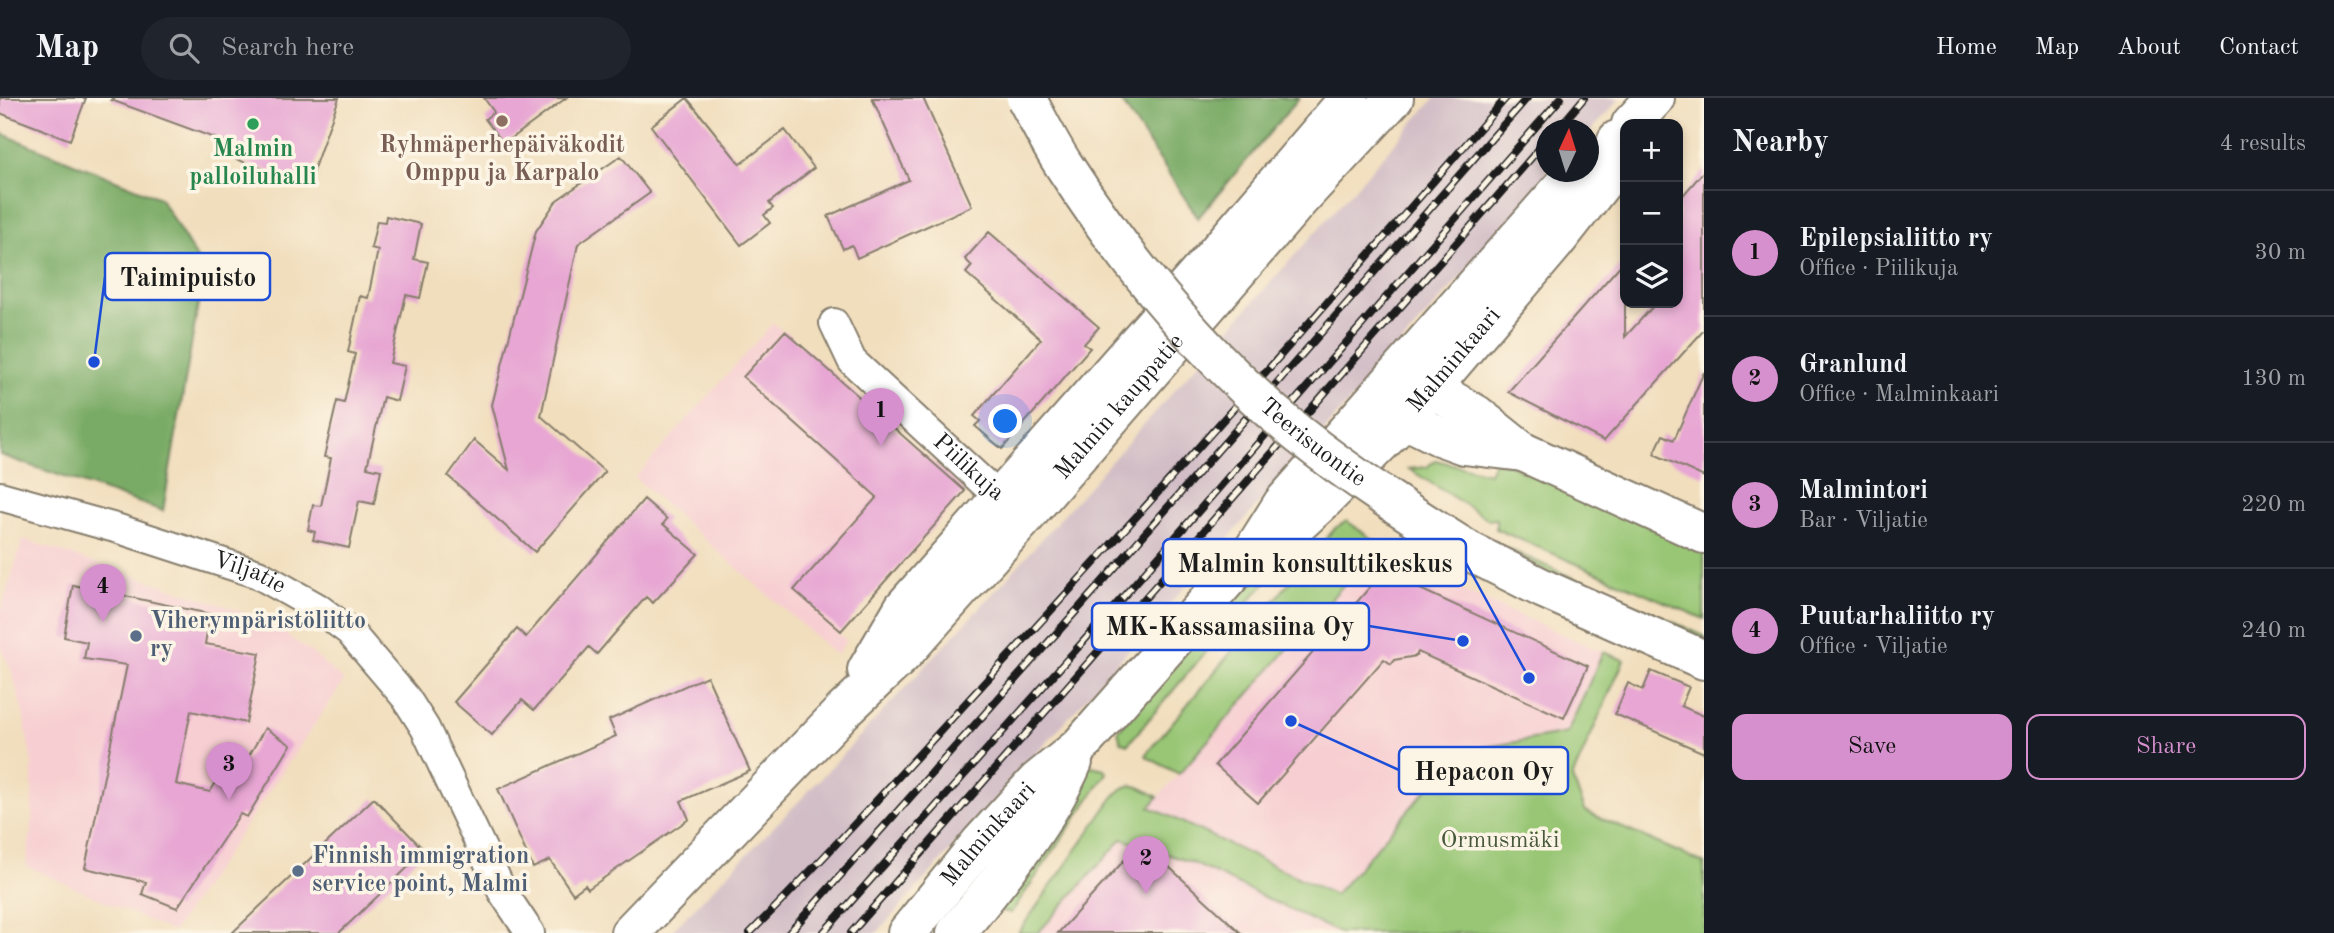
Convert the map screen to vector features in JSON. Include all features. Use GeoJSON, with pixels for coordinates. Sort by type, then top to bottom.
{"type":"FeatureCollection","features":[{"type":"Feature","properties":{"kind":"main road","name":"Teerisuontie"},"geometry":{"type":"LineString","coordinates":[[1026,98],[1064,166],[1102,222],[1149,283],[1215,358],[1297,433],[1398,507],[1469,551],[1544,589],[1704,660]]}},
{"type":"Feature","properties":{"kind":"main road","name":"Malmin kauppatie"},"geometry":{"type":"LineString","coordinates":[[630,933],[843,711],[903,654],[1013,507],[1349,98]]}},
{"type":"Feature","properties":{"kind":"main road","name":"Malmin kauppatie"},"geometry":{"type":"LineString","coordinates":[[1013,507],[1394,98]]}},
{"type":"Feature","properties":{"kind":"main road","name":"Malminkaari"},"geometry":{"type":"LineString","coordinates":[[1254,549],[1299,523],[1405,419],[1554,244],[1606,178],[1615,138],[1655,98]]}},
{"type":"Feature","properties":{"kind":"main road","name":"Malminkaari"},"geometry":{"type":"LineString","coordinates":[[907,933],[981,842],[1037,781],[1079,747],[1254,549],[1283,503],[1567,182]]}},
{"type":"Feature","properties":{"kind":"main road"},"geometry":{"type":"LineString","coordinates":[[1524,452],[1464,445],[1405,419],[1392,381],[1431,388],[1477,415],[1524,452],[1704,534]]}},
{"type":"Feature","properties":{"kind":"main road","name":"Malminkaari"},"geometry":{"type":"LineString","coordinates":[[956,933],[1032,833],[1064,784],[1079,747]]}},
{"type":"Feature","properties":{"kind":"main road","name":"Malmin kauppatie"},"geometry":{"type":"LineString","coordinates":[[602,933],[699,862]]}},
{"type":"Feature","properties":{"kind":"street","name":"Piilikuja"},"geometry":{"type":"LineString","coordinates":[[834,323],[852,361],[1013,507]]}},
{"type":"Feature","properties":{"kind":"street","name":"Viljatie"},"geometry":{"type":"LineString","coordinates":[[0,496],[119,529],[258,574],[318,608],[349,631],[399,689],[425,728],[502,891],[530,933]]}},
{"type":"Feature","properties":{"kind":"shaded area"},"geometry":{"type":"Polygon","coordinates":[[[1435,98],[1620,98],[1599,122],[1599,119],[1536,119],[1536,182],[1545,182],[877,933],[670,933],[803,797],[999,587],[1435,98]]]}},
{"type":"Feature","properties":{"kind":"shaded area"},"geometry":{"type":"Polygon","coordinates":[[[773,323],[962,492],[838,633],[846,641],[836,655],[635,478],[773,323]]]}},
{"type":"Feature","properties":{"kind":"shaded area"},"geometry":{"type":"Polygon","coordinates":[[[1384,538],[1464,591],[1603,652],[1567,733],[1459,752],[1335,895],[1150,807],[1384,538]]]}},
{"type":"Feature","properties":{"kind":"shaded area"},"geometry":{"type":"Polygon","coordinates":[[[23,539],[240,611],[282,632],[311,652],[344,681],[173,932],[26,866],[32,824],[32,764],[23,713],[11,669],[0,646],[0,613],[23,539]]]}},
{"type":"Feature","properties":{"kind":"shaded area"},"geometry":{"type":"Polygon","coordinates":[[[1122,839],[1193,863],[1339,933],[1038,933],[1122,839]]]}},
{"type":"Feature","properties":{"kind":"green space"},"geometry":{"type":"Polygon","coordinates":[[[1119,98],[1299,98],[1198,218],[1119,98]]]}},
{"type":"Feature","properties":{"kind":"green space"},"geometry":{"type":"Polygon","coordinates":[[[0,133],[160,198],[204,270],[163,511],[0,455],[0,133]]]}},
{"type":"Feature","properties":{"kind":"green space"},"geometry":{"type":"Polygon","coordinates":[[[1435,460],[1489,473],[1494,462],[1506,463],[1704,550],[1704,619],[1496,529],[1496,519],[1489,520],[1409,469],[1427,467],[1435,460]]]}},
{"type":"Feature","properties":{"kind":"green space"},"geometry":{"type":"Polygon","coordinates":[[[1347,521],[1379,544],[1179,774],[1147,757],[1146,754],[1335,528],[1347,521]]]}},
{"type":"Feature","properties":{"kind":"green space"},"geometry":{"type":"Polygon","coordinates":[[[1288,541],[1299,547],[1246,604],[1128,744],[1121,742],[1118,731],[1216,611],[1288,541]]]}},
{"type":"Feature","properties":{"kind":"green space"},"geometry":{"type":"Polygon","coordinates":[[[1497,544],[1704,636],[1704,644],[1572,586],[1497,544]]]}},
{"type":"Feature","properties":{"kind":"green space","name":"Ormusmäki"},"geometry":{"type":"Polygon","coordinates":[[[1603,652],[1624,660],[1572,778],[1586,812],[1704,863],[1704,933],[1339,933],[1193,863],[1122,839],[1038,933],[1018,933],[1112,799],[1128,786],[1139,787],[1158,797],[1150,807],[1335,895],[1459,752],[1567,733],[1603,652]]]}},
{"type":"Feature","properties":{"kind":"green space"},"geometry":{"type":"Polygon","coordinates":[[[1092,766],[1104,769],[1107,773],[1011,913],[989,909],[1085,769],[1092,766]]]}},
{"type":"Feature","properties":{"kind":"building"},"geometry":{"type":"Polygon","coordinates":[[[0,98],[86,98],[70,140],[0,113],[0,98]]]}},
{"type":"Feature","properties":{"kind":"building","name":"Malmin palloiluhalli"},"geometry":{"type":"Polygon","coordinates":[[[339,98],[308,185],[227,156],[231,144],[111,100],[339,98]]]}},
{"type":"Feature","properties":{"kind":"building"},"geometry":{"type":"Polygon","coordinates":[[[484,98],[566,98],[504,144],[485,119],[494,112],[484,98]]]}},
{"type":"Feature","properties":{"kind":"building"},"geometry":{"type":"Polygon","coordinates":[[[687,98],[740,164],[785,130],[814,168],[769,203],[773,208],[764,215],[770,223],[741,245],[651,126],[687,98]]]}},
{"type":"Feature","properties":{"kind":"building"},"geometry":{"type":"Polygon","coordinates":[[[872,98],[923,98],[972,206],[857,258],[852,245],[843,249],[828,216],[909,180],[872,98]]]}},
{"type":"Feature","properties":{"kind":"building"},"geometry":{"type":"Polygon","coordinates":[[[621,156],[650,193],[578,244],[541,416],[605,472],[535,552],[448,476],[474,440],[509,470],[492,405],[536,231],[557,200],[621,156]]]}},
{"type":"Feature","properties":{"kind":"building"},"geometry":{"type":"Polygon","coordinates":[[[1704,171],[1704,330],[1604,441],[1508,392],[1620,266],[1620,308],[1625,308],[1625,337],[1651,308],[1683,308],[1683,195],[1704,171]]]}},
{"type":"Feature","properties":{"kind":"building"},"geometry":{"type":"Polygon","coordinates":[[[386,216],[421,224],[414,259],[428,262],[420,298],[406,295],[390,363],[405,366],[397,401],[383,397],[367,467],[381,470],[374,504],[359,501],[349,548],[313,540],[315,532],[308,530],[313,505],[321,506],[331,458],[324,457],[337,401],[344,403],[355,354],[348,352],[360,296],[368,298],[378,250],[371,248],[377,221],[385,222],[386,216]]]}},
{"type":"Feature","properties":{"kind":"building"},"geometry":{"type":"Polygon","coordinates":[[[989,232],[1099,327],[1084,344],[1090,348],[1002,449],[975,426],[980,421],[974,416],[1041,339],[966,273],[972,266],[965,259],[989,232]]]}},
{"type":"Feature","properties":{"kind":"building"},"geometry":{"type":"Polygon","coordinates":[[[785,331],[965,491],[841,631],[794,590],[877,497],[743,377],[785,331]]]}},
{"type":"Feature","properties":{"kind":"building"},"geometry":{"type":"Polygon","coordinates":[[[1704,372],[1704,477],[1654,454],[1663,435],[1674,440],[1704,372]]]}},
{"type":"Feature","properties":{"kind":"building"},"geometry":{"type":"Polygon","coordinates":[[[644,499],[667,519],[663,524],[698,554],[653,603],[646,597],[597,654],[589,647],[534,710],[522,700],[492,735],[454,702],[517,629],[526,637],[644,499]]]}},
{"type":"Feature","properties":{"kind":"building"},"geometry":{"type":"Polygon","coordinates":[[[1383,572],[1588,666],[1564,718],[1418,652],[1416,656],[1394,660],[1391,664],[1384,659],[1258,803],[1215,765],[1383,572]]]}},
{"type":"Feature","properties":{"kind":"building"},"geometry":{"type":"Polygon","coordinates":[[[73,585],[210,614],[205,644],[260,653],[246,723],[191,711],[176,784],[210,792],[223,771],[232,772],[240,760],[246,761],[265,728],[291,745],[247,817],[240,814],[177,908],[142,894],[146,882],[85,868],[127,665],[84,659],[87,642],[64,637],[73,585]]]}},
{"type":"Feature","properties":{"kind":"building"},"geometry":{"type":"Polygon","coordinates":[[[1651,671],[1689,687],[1681,706],[1704,716],[1704,753],[1615,714],[1628,683],[1643,690],[1651,671]]]}},
{"type":"Feature","properties":{"kind":"building"},"geometry":{"type":"Polygon","coordinates":[[[707,676],[750,771],[681,801],[689,819],[588,889],[585,885],[573,894],[550,860],[533,868],[498,789],[616,736],[609,720],[707,676]]]}},
{"type":"Feature","properties":{"kind":"building"},"geometry":{"type":"Polygon","coordinates":[[[374,798],[425,851],[339,933],[232,933],[374,798]]]}},
{"type":"Feature","properties":{"kind":"building"},"geometry":{"type":"Polygon","coordinates":[[[1155,854],[1241,933],[1058,933],[1129,855],[1155,854]]]}},
{"type":"Feature","properties":{"kind":"railway"},"geometry":{"type":"LineString","coordinates":[[750,933],[870,808],[1118,537],[1506,98]]}},
{"type":"Feature","properties":{"kind":"railway"},"geometry":{"type":"LineString","coordinates":[[789,933],[1104,580],[1527,98]]}},
{"type":"Feature","properties":{"kind":"railway"},"geometry":{"type":"LineString","coordinates":[[823,933],[1123,597],[1561,98]]}},
{"type":"Feature","properties":{"kind":"railway"},"geometry":{"type":"LineString","coordinates":[[1566,119],[1584,98]]}},
{"type":"Feature","properties":{"kind":"railway"},"geometry":{"type":"LineString","coordinates":[[851,933],[1536,152]]}},
{"type":"Feature","properties":{"kind":"place","name":"Ryhmäperhepäiväkodit Omppu ja Karpalo"},"geometry":{"type":"Point","coordinates":[502,121]}},
{"type":"Feature","properties":{"kind":"place","name":"Malmin palloiluhalli"},"geometry":{"type":"Point","coordinates":[253,124]}},
{"type":"Feature","properties":{"kind":"place","name":"Taimipuisto"},"geometry":{"type":"Point","coordinates":[94,362]}},
{"type":"Feature","properties":{"kind":"place","name":"Epilepsialiitto ry"},"geometry":{"type":"Point","coordinates":[881,446]}},
{"type":"Feature","properties":{"kind":"place","name":"Puutarhaliitto ry"},"geometry":{"type":"Point","coordinates":[103,622]}},
{"type":"Feature","properties":{"kind":"place","name":"Viherympäristöliitto ry"},"geometry":{"type":"Point","coordinates":[136,636]}},
{"type":"Feature","properties":{"kind":"place","name":"MK-Kassamasiina Oy"},"geometry":{"type":"Point","coordinates":[1463,641]}},
{"type":"Feature","properties":{"kind":"place","name":"Malmin konsulttikeskus"},"geometry":{"type":"Point","coordinates":[1529,678]}},
{"type":"Feature","properties":{"kind":"place","name":"Hepacon Oy"},"geometry":{"type":"Point","coordinates":[1291,721]}},
{"type":"Feature","properties":{"kind":"place","name":"Malmintori"},"geometry":{"type":"Point","coordinates":[229,800]}},
{"type":"Feature","properties":{"kind":"place","name":"Finnish immigration service point, Malmi"},"geometry":{"type":"Point","coordinates":[298,871]}},
{"type":"Feature","properties":{"kind":"place","name":"Granlund"},"geometry":{"type":"Point","coordinates":[1146,894]}}]}
